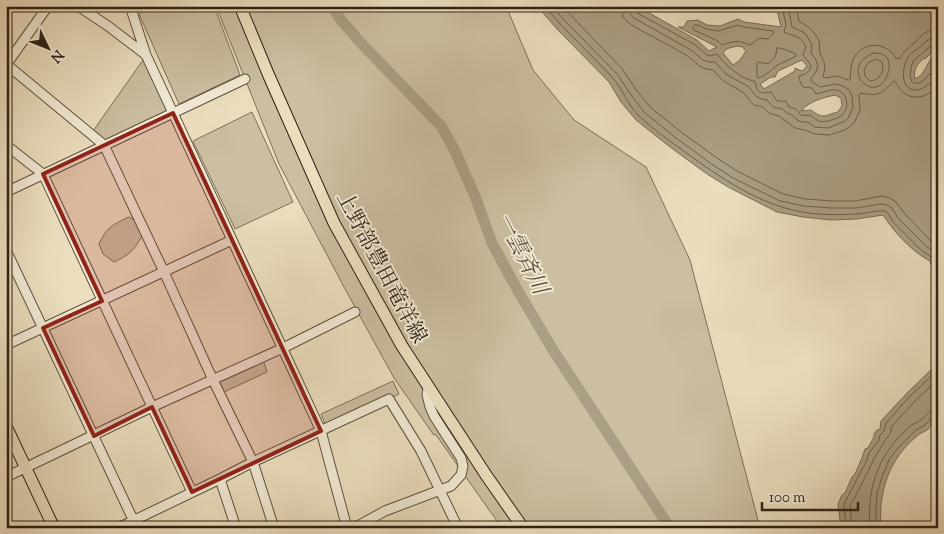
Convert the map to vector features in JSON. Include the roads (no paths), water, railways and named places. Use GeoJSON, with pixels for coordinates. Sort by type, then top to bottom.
{"type":"FeatureCollection","features":[{"type":"Feature","properties":{"kind":"main road","name":"上野部豊田竜洋線"},"geometry":{"type":"LineString","coordinates":[[240,6],[334,223],[402,346],[428,388],[523,528]]}},
{"type":"Feature","properties":{"kind":"main road"},"geometry":{"type":"LineString","coordinates":[[6,426],[54,528]]}},
{"type":"Feature","properties":{"kind":"street"},"geometry":{"type":"LineString","coordinates":[[48,6],[6,65],[104,145],[253,462],[274,528]]}},
{"type":"Feature","properties":{"kind":"street"},"geometry":{"type":"LineString","coordinates":[[78,6],[146,55]]}},
{"type":"Feature","properties":{"kind":"street"},"geometry":{"type":"LineString","coordinates":[[130,6],[146,55],[321,431],[347,528]]}},
{"type":"Feature","properties":{"kind":"street"},"geometry":{"type":"LineString","coordinates":[[6,192],[245,79]]}},
{"type":"Feature","properties":{"kind":"street"},"geometry":{"type":"LineString","coordinates":[[6,145],[43,174],[192,492]]}},
{"type":"Feature","properties":{"kind":"street"},"geometry":{"type":"LineString","coordinates":[[6,345],[232,240]]}},
{"type":"Feature","properties":{"kind":"street"},"geometry":{"type":"LineString","coordinates":[[6,250],[135,524]]}},
{"type":"Feature","properties":{"kind":"street"},"geometry":{"type":"LineString","coordinates":[[6,477],[152,407],[283,348],[355,312]]}},
{"type":"Feature","properties":{"kind":"street"},"geometry":{"type":"LineString","coordinates":[[354,528],[385,511],[451,486],[461,475],[463,466],[461,458],[434,416],[427,395],[428,388]]}},
{"type":"Feature","properties":{"kind":"street"},"geometry":{"type":"LineString","coordinates":[[118,528],[135,524],[192,492],[220,480],[253,462],[389,400],[421,451],[458,528]]}},
{"type":"Feature","properties":{"kind":"street"},"geometry":{"type":"LineString","coordinates":[[220,480],[236,528]]}},
{"type":"Feature","properties":{"kind":"water"},"geometry":{"type":"Polygon","coordinates":[[[537,6],[637,6],[697,40],[709,51],[717,47],[678,27],[684,27],[687,21],[698,20],[707,25],[720,26],[738,19],[744,22],[781,27],[776,6],[938,6],[938,46],[916,67],[915,79],[925,70],[931,59],[938,53],[932,70],[938,66],[938,281],[930,261],[904,241],[883,215],[831,220],[777,212],[707,174],[636,120],[621,102],[609,82],[537,6]],[[737,46],[726,49],[723,53],[733,65],[740,60],[746,51],[743,47],[737,46]],[[802,60],[778,71],[775,77],[771,77],[760,84],[764,89],[795,71],[795,68],[802,71],[807,66],[802,60]],[[835,95],[812,102],[801,111],[811,110],[822,116],[838,112],[842,106],[841,98],[835,95]]]}},
{"type":"Feature","properties":{"kind":"water"},"geometry":{"type":"Polygon","coordinates":[[[938,362],[938,418],[928,429],[907,445],[887,477],[881,502],[881,528],[841,528],[838,504],[855,474],[865,449],[868,448],[877,430],[880,429],[881,421],[938,362]]]}},
{"type":"Feature","properties":{"kind":"waterway","name":"一雲斉川"},"geometry":{"type":"LineString","coordinates":[[332,6],[358,40],[441,126],[454,149],[475,196],[492,243],[518,291],[553,350],[670,528]]}}]}
